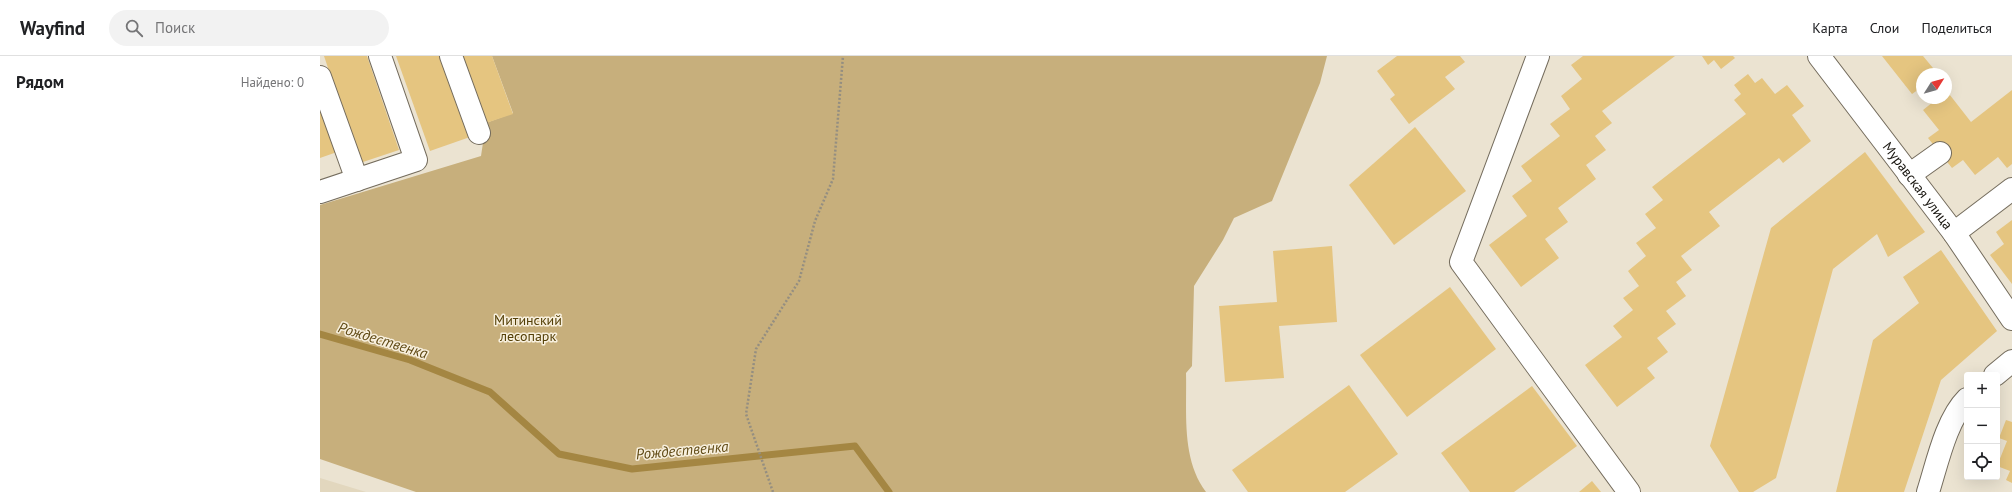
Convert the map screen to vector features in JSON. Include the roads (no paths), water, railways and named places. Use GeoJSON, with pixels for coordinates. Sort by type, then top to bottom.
{"type":"FeatureCollection","features":[{"type":"Feature","properties":{"kind":"street"},"geometry":{"type":"LineString","coordinates":[[320,192],[416,160],[380,56]]}},
{"type":"Feature","properties":{"kind":"street"},"geometry":{"type":"LineString","coordinates":[[451,56],[479,133]]}},
{"type":"Feature","properties":{"kind":"street"},"geometry":{"type":"LineString","coordinates":[[1538,56],[1461,262],[1629,492]]}},
{"type":"Feature","properties":{"kind":"street","name":"Муравская улица"},"geometry":{"type":"LineString","coordinates":[[1819,56],[1954,234],[2012,318]]}},
{"type":"Feature","properties":{"kind":"street"},"geometry":{"type":"LineString","coordinates":[[320,78],[357,180]]}},
{"type":"Feature","properties":{"kind":"street"},"geometry":{"type":"LineString","coordinates":[[1909,175],[1940,153]]}},
{"type":"Feature","properties":{"kind":"street"},"geometry":{"type":"LineString","coordinates":[[1954,234],[2012,189]]}},
{"type":"Feature","properties":{"kind":"street"},"geometry":{"type":"LineString","coordinates":[[1999,372],[2012,362]]}},
{"type":"Feature","properties":{"kind":"street"},"geometry":{"type":"LineString","coordinates":[[1928,492],[1950,425],[1960,406],[1964,402]]}},
{"type":"Feature","properties":{"kind":"waterway","name":"Рождественка"},"geometry":{"type":"LineString","coordinates":[[320,334],[410,360],[490,392],[559,454],[632,469],[855,446],[889,492]]}},
{"type":"Feature","properties":{"kind":"park label","name":"Митинский лесопарк"},"geometry":{"type":"Point","coordinates":[528,328]}}]}
